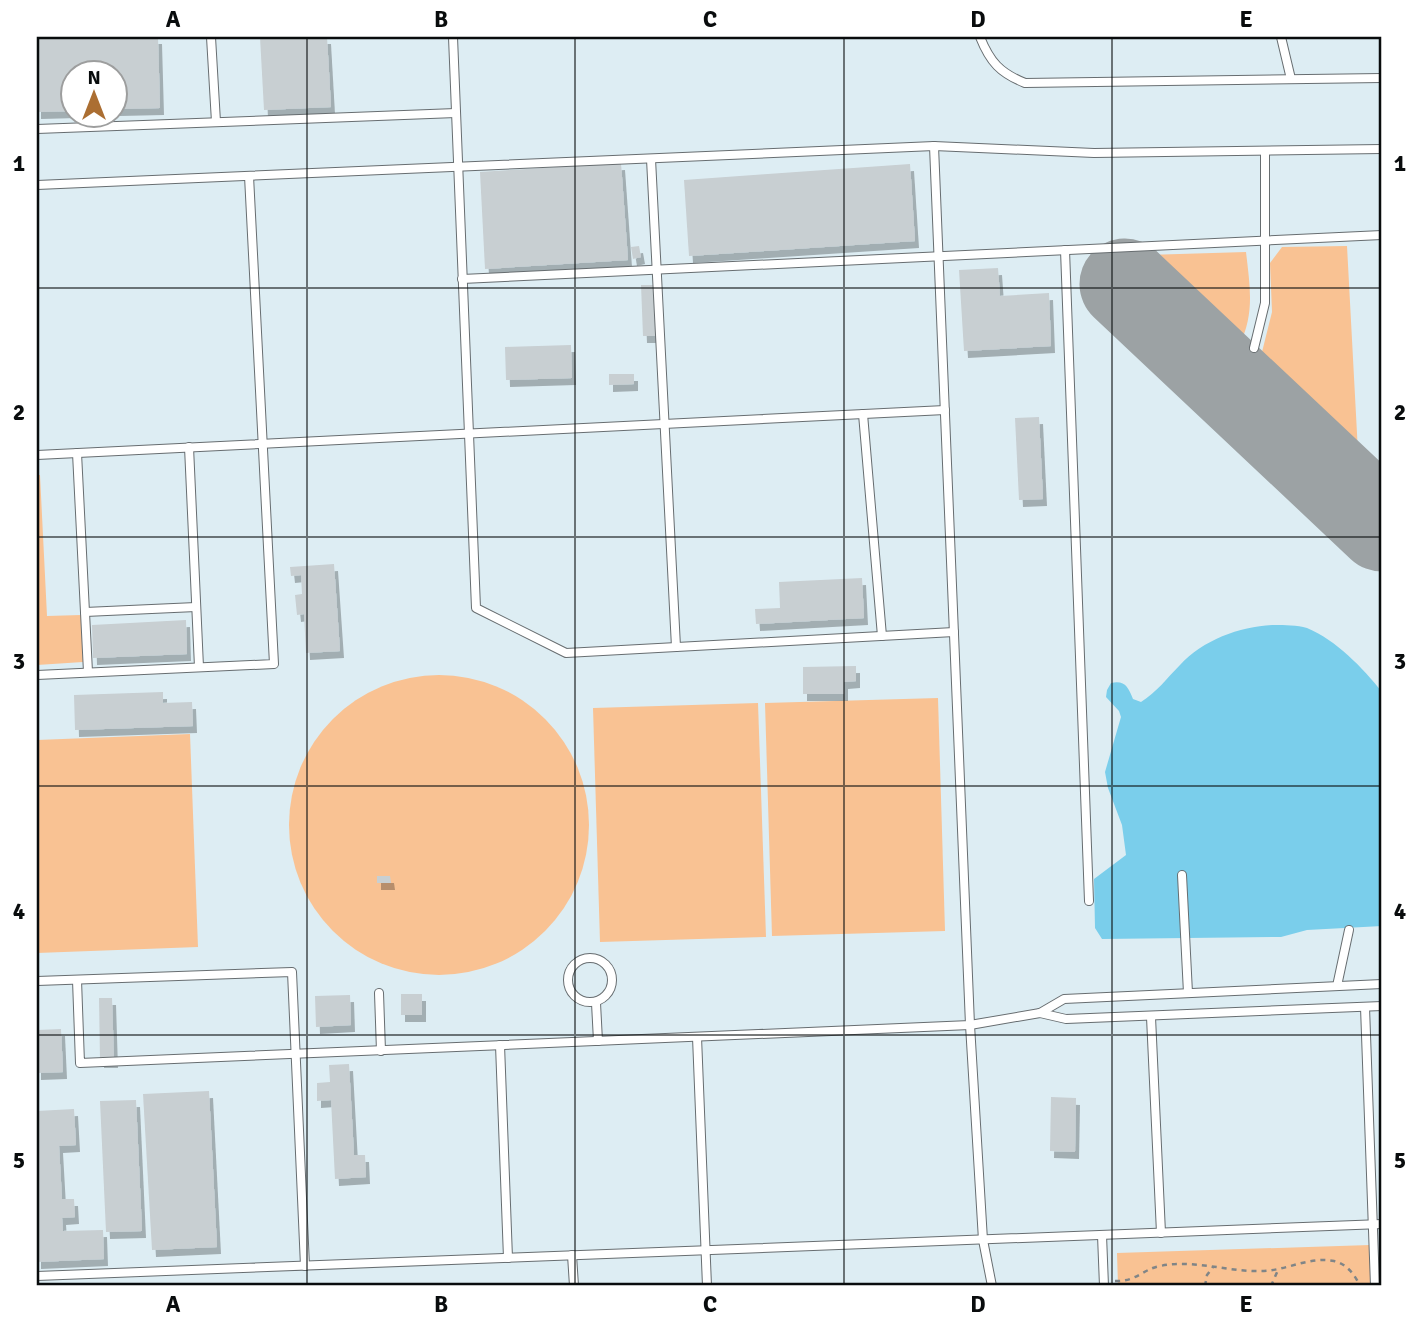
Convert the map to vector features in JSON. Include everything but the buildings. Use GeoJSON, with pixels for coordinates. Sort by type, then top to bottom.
{"type":"FeatureCollection","features":[{"type":"Feature","properties":{"kind":"lane"},"geometry":{"type":"LineString","coordinates":[[211,37],[216,122]]}},
{"type":"Feature","properties":{"kind":"lane"},"geometry":{"type":"LineString","coordinates":[[453,37],[476,608],[566,653],[954,632]]}},
{"type":"Feature","properties":{"kind":"lane"},"geometry":{"type":"LineString","coordinates":[[980,37],[1005,75],[1025,83],[1382,78]]}},
{"type":"Feature","properties":{"kind":"lane"},"geometry":{"type":"LineString","coordinates":[[1281,37],[1291,79]]}},
{"type":"Feature","properties":{"kind":"lane"},"geometry":{"type":"LineString","coordinates":[[37,129],[456,113]]}},
{"type":"Feature","properties":{"kind":"lane"},"geometry":{"type":"LineString","coordinates":[[934,146],[970,1025],[983,1240],[992,1286]]}},
{"type":"Feature","properties":{"kind":"lane"},"geometry":{"type":"LineString","coordinates":[[37,185],[934,146],[1094,153],[1382,149]]}},
{"type":"Feature","properties":{"kind":"lane"},"geometry":{"type":"LineString","coordinates":[[1254,348],[1265,303],[1265,151]]}},
{"type":"Feature","properties":{"kind":"lane"},"geometry":{"type":"LineString","coordinates":[[651,159],[676,647]]}},
{"type":"Feature","properties":{"kind":"lane"},"geometry":{"type":"LineString","coordinates":[[37,675],[274,664],[249,176]]}},
{"type":"Feature","properties":{"kind":"lane"},"geometry":{"type":"LineString","coordinates":[[462,279],[1382,235]]}},
{"type":"Feature","properties":{"kind":"lane"},"geometry":{"type":"LineString","coordinates":[[1065,250],[1089,901]]}},
{"type":"Feature","properties":{"kind":"lane"},"geometry":{"type":"LineString","coordinates":[[37,455],[945,410]]}},
{"type":"Feature","properties":{"kind":"lane"},"geometry":{"type":"LineString","coordinates":[[863,414],[882,636]]}},
{"type":"Feature","properties":{"kind":"lane"},"geometry":{"type":"LineString","coordinates":[[189,447],[199,667]]}},
{"type":"Feature","properties":{"kind":"lane"},"geometry":{"type":"LineString","coordinates":[[77,453],[88,672]]}},
{"type":"Feature","properties":{"kind":"lane"},"geometry":{"type":"LineString","coordinates":[[85,612],[196,607]]}},
{"type":"Feature","properties":{"kind":"lane"},"geometry":{"type":"LineString","coordinates":[[1182,875],[1188,993]]}},
{"type":"Feature","properties":{"kind":"lane"},"geometry":{"type":"LineString","coordinates":[[1337,986],[1349,930]]}},
{"type":"Feature","properties":{"kind":"lane"},"geometry":{"type":"LineString","coordinates":[[583,958],[601,960],[612,974],[610,992],[596,1003],[579,1000],[568,987],[570,969],[583,958]]}},
{"type":"Feature","properties":{"kind":"lane"},"geometry":{"type":"LineString","coordinates":[[37,981],[292,972],[305,1266]]}},
{"type":"Feature","properties":{"kind":"lane"},"geometry":{"type":"LineString","coordinates":[[77,980],[80,1063],[970,1025],[1040,1013],[1064,999],[1382,984]]}},
{"type":"Feature","properties":{"kind":"lane"},"geometry":{"type":"LineString","coordinates":[[379,993],[382,1051]]}},
{"type":"Feature","properties":{"kind":"lane"},"geometry":{"type":"LineString","coordinates":[[596,1003],[598,1041]]}},
{"type":"Feature","properties":{"kind":"lane"},"geometry":{"type":"LineString","coordinates":[[1040,1013],[1066,1020],[1382,1006]]}},
{"type":"Feature","properties":{"kind":"lane"},"geometry":{"type":"LineString","coordinates":[[1365,1007],[1378,1225],[1376,1286]]}},
{"type":"Feature","properties":{"kind":"lane"},"geometry":{"type":"LineString","coordinates":[[1151,1017],[1161,1233]]}},
{"type":"Feature","properties":{"kind":"lane"},"geometry":{"type":"LineString","coordinates":[[697,1037],[707,1286]]}},
{"type":"Feature","properties":{"kind":"lane"},"geometry":{"type":"LineString","coordinates":[[500,1045],[508,1258]]}},
{"type":"Feature","properties":{"kind":"lane"},"geometry":{"type":"LineString","coordinates":[[37,1276],[1378,1225]]}},
{"type":"Feature","properties":{"kind":"lane"},"geometry":{"type":"LineString","coordinates":[[1102,1235],[1104,1282]]}},
{"type":"Feature","properties":{"kind":"lane"},"geometry":{"type":"LineString","coordinates":[[572,1255],[574,1286]]}},
{"type":"Feature","properties":{"kind":"path"},"geometry":{"type":"LineString","coordinates":[[1104,1282],[1126,1281],[1157,1266],[1182,1264],[1259,1272],[1322,1260],[1338,1262],[1350,1270],[1360,1286]]}},
{"type":"Feature","properties":{"kind":"path"},"geometry":{"type":"LineString","coordinates":[[1205,1286],[1207,1275],[1213,1268]]}},
{"type":"Feature","properties":{"kind":"path"},"geometry":{"type":"LineString","coordinates":[[1271,1286],[1278,1270]]}},
{"type":"Feature","properties":{"kind":"shaded area"},"geometry":{"type":"Polygon","coordinates":[[[37,37],[1382,37],[1382,1286],[37,1286],[37,37]]]}},
{"type":"Feature","properties":{"kind":"shaded area"},"geometry":{"type":"Polygon","coordinates":[[[1347,246],[1358,452],[1260,360],[1272,312],[1270,263],[1282,247],[1347,246]]]}},
{"type":"Feature","properties":{"kind":"shaded area"},"geometry":{"type":"Polygon","coordinates":[[[1246,252],[1250,289],[1249,311],[1239,346],[1146,255],[1246,252]]]}},
{"type":"Feature","properties":{"kind":"shaded area"},"geometry":{"type":"Polygon","coordinates":[[[37,475],[40,475],[47,616],[81,615],[83,662],[37,665],[37,475]]]}},
{"type":"Feature","properties":{"kind":"shaded area"},"geometry":{"type":"Polygon","coordinates":[[[439,675],[468,678],[496,687],[510,693],[545,719],[571,754],[577,768],[586,796],[589,825],[586,854],[577,882],[571,896],[545,931],[510,957],[496,963],[468,972],[439,975],[410,972],[382,963],[368,957],[333,931],[307,896],[301,882],[292,854],[289,825],[292,796],[301,768],[307,754],[333,719],[368,693],[382,687],[410,678],[439,675]]]}},
{"type":"Feature","properties":{"kind":"shaded area"},"geometry":{"type":"Polygon","coordinates":[[[938,698],[945,931],[772,936],[765,703],[938,698]]]}},
{"type":"Feature","properties":{"kind":"shaded area"},"geometry":{"type":"Polygon","coordinates":[[[758,703],[766,937],[600,942],[593,708],[758,703]]]}},
{"type":"Feature","properties":{"kind":"shaded area"},"geometry":{"type":"Polygon","coordinates":[[[190,734],[198,947],[37,953],[37,740],[190,734]]]}},
{"type":"Feature","properties":{"kind":"shaded area"},"geometry":{"type":"Polygon","coordinates":[[[1370,1245],[1372,1286],[1118,1286],[1117,1253],[1370,1245]]]}},
{"type":"Feature","properties":{"kind":"water"},"geometry":{"type":"Polygon","coordinates":[[[1274,625],[1307,628],[1318,633],[1358,664],[1382,692],[1382,926],[1307,930],[1281,937],[1102,939],[1095,928],[1094,879],[1126,855],[1122,825],[1105,772],[1121,717],[1106,697],[1107,690],[1111,683],[1123,684],[1133,699],[1141,702],[1200,648],[1223,636],[1249,628],[1274,625]]]}},
{"type":"Feature","properties":{"kind":"runway"},"geometry":{"type":"LineString","coordinates":[[1125,284],[1382,526]]}}]}
